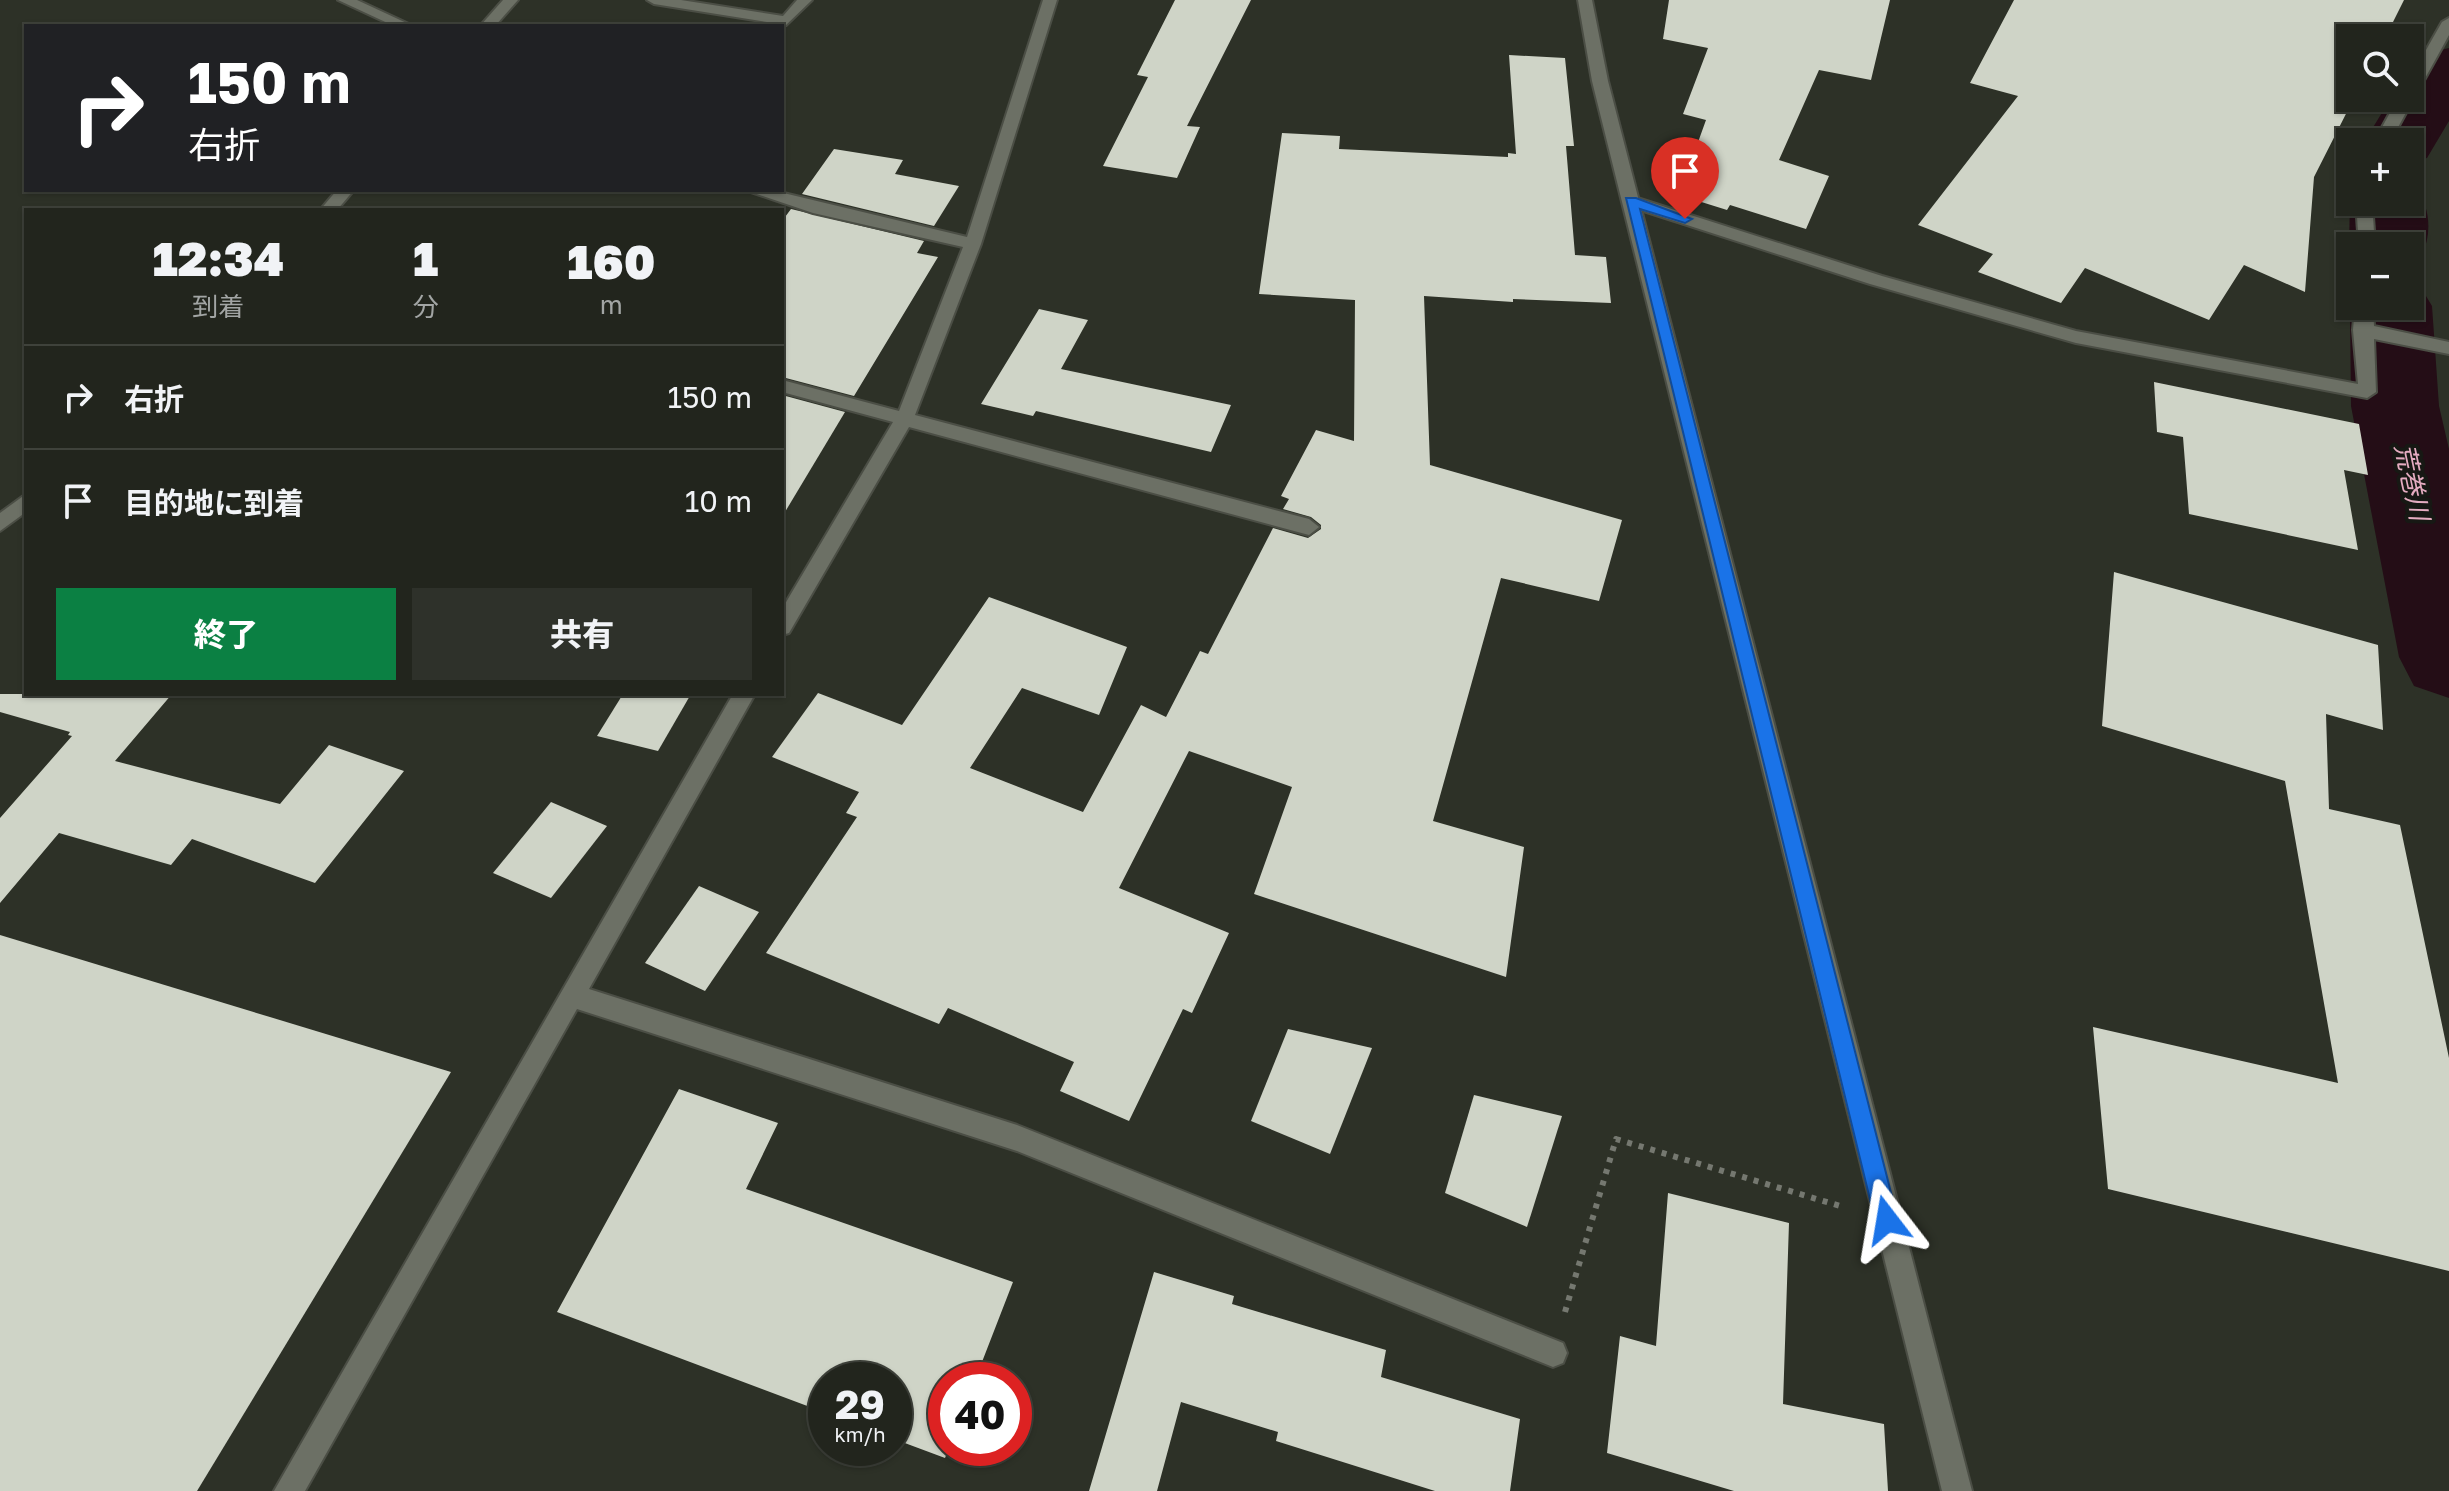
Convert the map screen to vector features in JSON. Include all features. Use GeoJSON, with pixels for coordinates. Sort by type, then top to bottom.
{"type":"FeatureCollection","features":[{"type":"Feature","properties":{"kind":"street"},"geometry":{"type":"LineString","coordinates":[[345,0],[401,24]]}},
{"type":"Feature","properties":{"kind":"street"},"geometry":{"type":"LineString","coordinates":[[489,24],[511,0]]}},
{"type":"Feature","properties":{"kind":"street"},"geometry":{"type":"LineString","coordinates":[[654,0],[786,21],[805,0]]}},
{"type":"Feature","properties":{"kind":"street"},"geometry":{"type":"LineString","coordinates":[[784,624],[905,418],[973,244],[1050,0]]}},
{"type":"Feature","properties":{"kind":"street"},"geometry":{"type":"LineString","coordinates":[[1585,0],[1600,81],[1957,1491]]}},
{"type":"Feature","properties":{"kind":"street"},"geometry":{"type":"LineString","coordinates":[[2424,66],[2449,22]]}},
{"type":"Feature","properties":{"kind":"street"},"geometry":{"type":"LineString","coordinates":[[330,208],[344,192]]}},
{"type":"Feature","properties":{"kind":"street"},"geometry":{"type":"LineString","coordinates":[[760,192],[813,208],[973,244]]}},
{"type":"Feature","properties":{"kind":"street"},"geometry":{"type":"LineString","coordinates":[[1631,201],[1876,280],[2076,337],[2367,392],[2363,320]]}},
{"type":"Feature","properties":{"kind":"street"},"geometry":{"type":"LineString","coordinates":[[2362,330],[2449,348]]}},
{"type":"Feature","properties":{"kind":"street"},"geometry":{"type":"LineString","coordinates":[[784,387],[1309,527]]}},
{"type":"Feature","properties":{"kind":"street"},"geometry":{"type":"LineString","coordinates":[[0,524],[24,503]]}},
{"type":"Feature","properties":{"kind":"street"},"geometry":{"type":"LineString","coordinates":[[289,1491],[743,696]]}},
{"type":"Feature","properties":{"kind":"street"},"geometry":{"type":"LineString","coordinates":[[570,995],[1017,1138],[1553,1353]]}},
{"type":"Feature","properties":{"kind":"path"},"geometry":{"type":"LineString","coordinates":[[1553,1353],[1616,1139],[1887,1220]]}},
{"type":"Feature","properties":{"kind":"building"},"geometry":{"type":"Polygon","coordinates":[[[1175,0],[1251,0],[1187,126],[1200,127],[1177,178],[1103,166],[1148,77],[1137,75],[1175,0]]]}},
{"type":"Feature","properties":{"kind":"building"},"geometry":{"type":"Polygon","coordinates":[[[1669,0],[1890,0],[1871,80],[1819,70],[1779,160],[1829,176],[1806,229],[1730,205],[1727,210],[1679,195],[1706,120],[1683,114],[1708,48],[1663,39],[1669,0]]]}},
{"type":"Feature","properties":{"kind":"building"},"geometry":{"type":"Polygon","coordinates":[[[2014,0],[2404,0],[2392,24],[2336,24],[2336,112],[2347,112],[2336,128],[2314,177],[2305,292],[2244,265],[2209,320],[2085,268],[2061,303],[1978,272],[1993,254],[1918,225],[2018,96],[1970,83],[2014,0]]]}},
{"type":"Feature","properties":{"kind":"building"},"geometry":{"type":"Polygon","coordinates":[[[1509,55],[1565,58],[1574,146],[1566,146],[1575,255],[1606,257],[1611,303],[1513,299],[1513,302],[1424,296],[1430,465],[1622,520],[1599,601],[1501,578],[1433,821],[1524,847],[1506,977],[1254,894],[1292,787],[1189,751],[1119,888],[1229,933],[1192,1013],[1183,1009],[1129,1121],[1060,1091],[1074,1062],[948,1008],[939,1024],[766,953],[857,817],[846,813],[859,792],[772,757],[818,693],[902,725],[989,597],[1127,647],[1099,715],[1022,688],[970,768],[1083,812],[1141,705],[1166,717],[1200,651],[1208,654],[1273,528],[1308,538],[1321,529],[1321,525],[1311,517],[1283,509],[1289,499],[1281,496],[1316,430],[1354,441],[1355,300],[1259,294],[1282,133],[1340,136],[1339,149],[1508,157],[1508,153],[1516,154],[1509,55]]]}},
{"type":"Feature","properties":{"kind":"building"},"geometry":{"type":"Polygon","coordinates":[[[834,149],[903,160],[895,174],[959,186],[934,226],[802,194],[834,149]]]}},
{"type":"Feature","properties":{"kind":"building"},"geometry":{"type":"Polygon","coordinates":[[[791,209],[924,241],[917,253],[938,257],[854,396],[784,378],[784,218],[791,209]]]}},
{"type":"Feature","properties":{"kind":"building"},"geometry":{"type":"Polygon","coordinates":[[[1039,309],[1088,320],[1061,369],[1231,405],[1211,452],[1036,411],[1033,416],[981,404],[1039,309]]]}},
{"type":"Feature","properties":{"kind":"building"},"geometry":{"type":"Polygon","coordinates":[[[2154,382],[2359,424],[2368,475],[2344,470],[2358,550],[2189,514],[2183,437],[2157,432],[2154,382]]]}},
{"type":"Feature","properties":{"kind":"building"},"geometry":{"type":"Polygon","coordinates":[[[784,396],[845,412],[784,514],[784,396]]]}},
{"type":"Feature","properties":{"kind":"building"},"geometry":{"type":"Polygon","coordinates":[[[2114,572],[2378,645],[2383,730],[2326,714],[2329,809],[2400,825],[2449,1058],[2449,1271],[2108,1189],[2093,1027],[2338,1083],[2285,781],[2102,726],[2114,572]]]}},
{"type":"Feature","properties":{"kind":"building"},"geometry":{"type":"Polygon","coordinates":[[[0,694],[170,696],[115,761],[280,804],[329,745],[404,771],[315,883],[192,839],[171,865],[59,833],[0,903],[0,818],[72,736],[68,735],[70,732],[0,712],[0,694]]]}},
{"type":"Feature","properties":{"kind":"building"},"geometry":{"type":"Polygon","coordinates":[[[622,696],[690,696],[658,751],[597,736],[622,696]]]}},
{"type":"Feature","properties":{"kind":"building"},"geometry":{"type":"Polygon","coordinates":[[[551,802],[607,826],[551,898],[493,873],[551,802]]]}},
{"type":"Feature","properties":{"kind":"building"},"geometry":{"type":"Polygon","coordinates":[[[699,886],[759,912],[705,991],[645,963],[699,886]]]}},
{"type":"Feature","properties":{"kind":"building"},"geometry":{"type":"Polygon","coordinates":[[[0,935],[451,1072],[197,1491],[0,1491],[0,935]]]}},
{"type":"Feature","properties":{"kind":"building"},"geometry":{"type":"Polygon","coordinates":[[[1288,1029],[1372,1048],[1330,1154],[1251,1121],[1288,1029]]]}},
{"type":"Feature","properties":{"kind":"building"},"geometry":{"type":"Polygon","coordinates":[[[679,1089],[778,1123],[746,1189],[1013,1282],[982,1362],[928,1362],[928,1452],[912,1446],[912,1362],[808,1362],[808,1406],[557,1312],[679,1089]]]}},
{"type":"Feature","properties":{"kind":"building"},"geometry":{"type":"Polygon","coordinates":[[[1474,1095],[1562,1116],[1527,1227],[1445,1193],[1474,1095]]]}},
{"type":"Feature","properties":{"kind":"building"},"geometry":{"type":"Polygon","coordinates":[[[1668,1193],[1789,1223],[1783,1404],[1884,1424],[1888,1491],[1734,1491],[1607,1453],[1620,1336],[1656,1346],[1668,1193]]]}},
{"type":"Feature","properties":{"kind":"building"},"geometry":{"type":"Polygon","coordinates":[[[1154,1272],[1234,1296],[1232,1304],[1386,1350],[1381,1377],[1520,1419],[1510,1491],[1435,1491],[1276,1441],[1278,1432],[1181,1402],[1157,1491],[1089,1491],[1154,1272]]]}},
{"type":"Feature","properties":{"kind":"waterway","name":"荒巻川"},"geometry":{"type":"LineString","coordinates":[[2407,128],[2449,69]]}},
{"type":"Feature","properties":{"kind":"waterway","name":"荒巻川"},"geometry":{"type":"LineString","coordinates":[[2388,216],[2389,232]]}},
{"type":"Feature","properties":{"kind":"waterway","name":"荒巻川"},"geometry":{"type":"LineString","coordinates":[[2392,320],[2395,406],[2449,657]]}},
{"type":"Feature","properties":{"kind":"route"},"geometry":{"type":"LineString","coordinates":[[1685,219],[1631,201],[1887,1220]]}}]}
